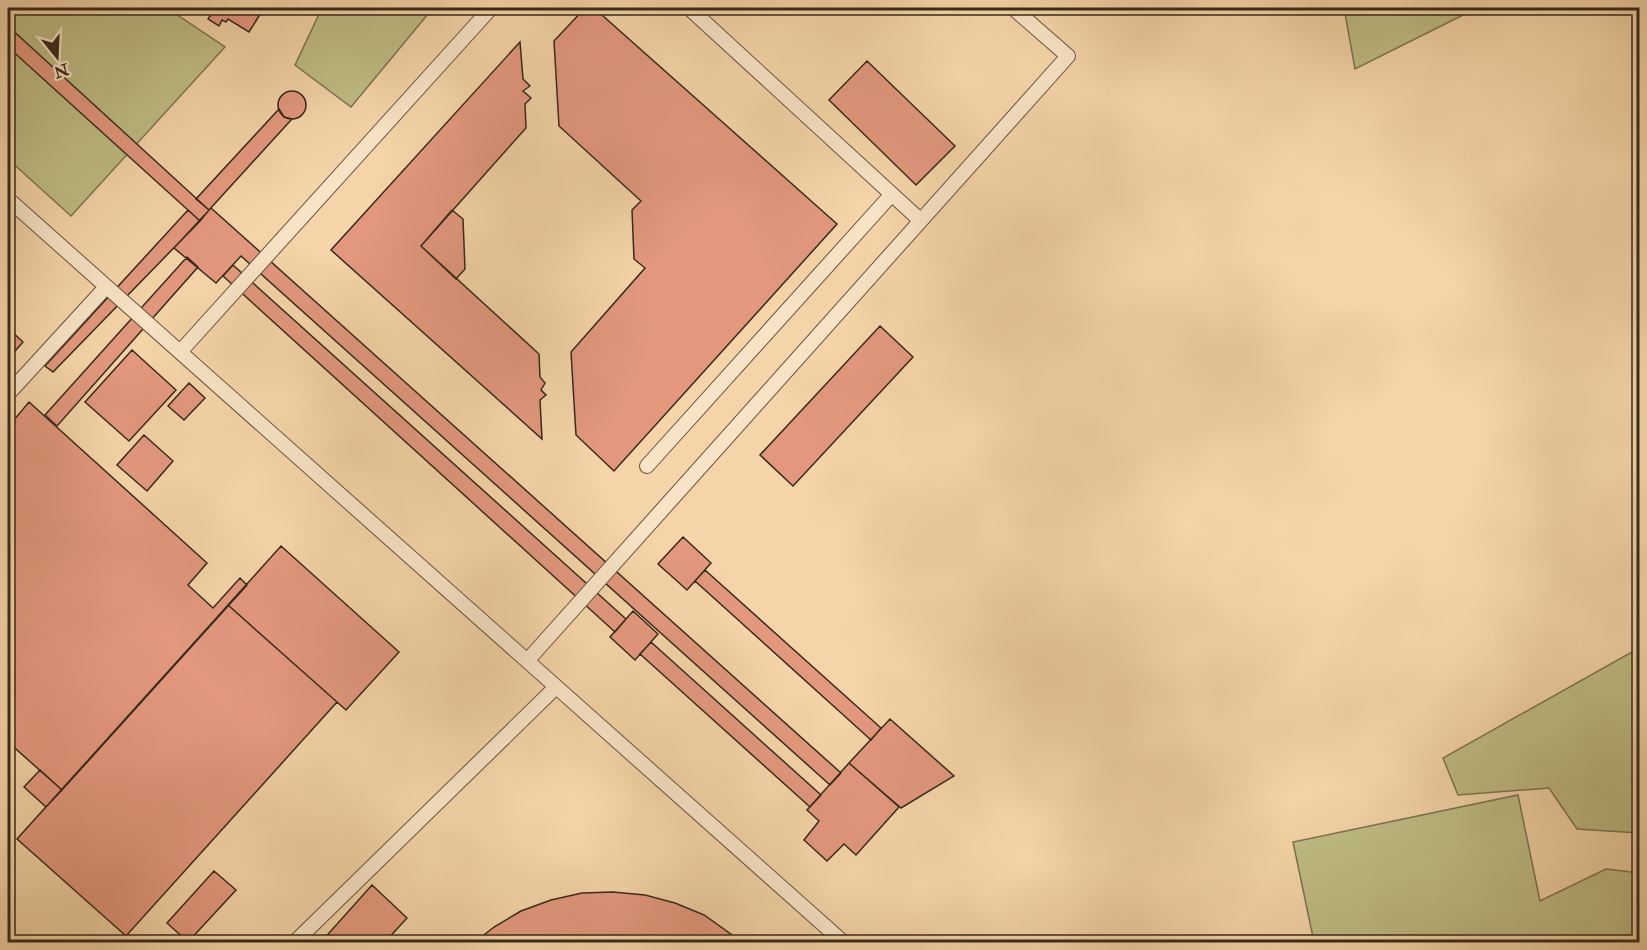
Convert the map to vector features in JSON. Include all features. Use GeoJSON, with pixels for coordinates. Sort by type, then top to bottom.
{"type":"FeatureCollection","features":[{"type":"Feature","properties":{"kind":"lane"},"geometry":{"type":"LineString","coordinates":[[180,352],[491,8]]}},
{"type":"Feature","properties":{"kind":"lane"},"geometry":{"type":"LineString","coordinates":[[689,8],[920,220]]}},
{"type":"Feature","properties":{"kind":"lane"},"geometry":{"type":"LineString","coordinates":[[527,661],[1068,56],[1013,8]]}},
{"type":"Feature","properties":{"kind":"lane"},"geometry":{"type":"LineString","coordinates":[[647,466],[892,194]]}},
{"type":"Feature","properties":{"kind":"lane"},"geometry":{"type":"LineString","coordinates":[[8,199],[843,942]]}},
{"type":"Feature","properties":{"kind":"lane"},"geometry":{"type":"LineString","coordinates":[[8,394],[106,287]]}},
{"type":"Feature","properties":{"kind":"lane"},"geometry":{"type":"LineString","coordinates":[[295,942],[556,687]]}},
{"type":"Feature","properties":{"kind":"shaded area"},"geometry":{"type":"Polygon","coordinates":[[[8,8],[171,8],[170,10],[225,47],[71,216],[8,159],[8,8]]]}},
{"type":"Feature","properties":{"kind":"shaded area"},"geometry":{"type":"Polygon","coordinates":[[[322,8],[433,8],[351,107],[295,65],[322,8]]]}},
{"type":"Feature","properties":{"kind":"shaded area"},"geometry":{"type":"Polygon","coordinates":[[[1344,8],[1477,8],[1355,69],[1344,8]]]}},
{"type":"Feature","properties":{"kind":"shaded area"},"geometry":{"type":"Polygon","coordinates":[[[1639,648],[1639,833],[1577,829],[1549,788],[1458,795],[1443,758],[1639,648]]]}},
{"type":"Feature","properties":{"kind":"shaded area"},"geometry":{"type":"Polygon","coordinates":[[[1518,795],[1540,901],[1606,869],[1639,873],[1639,942],[1314,942],[1293,842],[1518,795]]]}},
{"type":"Feature","properties":{"kind":"building"},"geometry":{"type":"Polygon","coordinates":[[[215,8],[264,8],[249,32],[228,19],[226,22],[222,20],[219,26],[208,19],[215,8]]]}},
{"type":"Feature","properties":{"kind":"building"},"geometry":{"type":"Polygon","coordinates":[[[585,8],[594,8],[837,224],[614,471],[576,435],[571,352],[645,268],[634,259],[632,210],[641,201],[559,126],[554,41],[585,8]]]}},
{"type":"Feature","properties":{"kind":"building"},"geometry":{"type":"Polygon","coordinates":[[[8,26],[209,210],[200,221],[8,47],[8,26]]]}},
{"type":"Feature","properties":{"kind":"building"},"geometry":{"type":"Polygon","coordinates":[[[520,42],[523,79],[530,86],[523,91],[531,98],[525,104],[526,128],[421,246],[539,354],[540,377],[545,383],[541,390],[546,395],[540,400],[542,439],[331,250],[520,42]]]}},
{"type":"Feature","properties":{"kind":"building"},"geometry":{"type":"Polygon","coordinates":[[[867,61],[955,146],[916,185],[829,100],[867,61]]]}},
{"type":"Feature","properties":{"kind":"building"},"geometry":{"type":"Polygon","coordinates":[[[292,91],[302,95],[306,105],[302,115],[292,119],[282,115],[278,105],[282,95],[292,91]]]}},
{"type":"Feature","properties":{"kind":"building"},"geometry":{"type":"Polygon","coordinates":[[[279,109],[284,117],[292,119],[209,210],[196,199],[279,109]]]}},
{"type":"Feature","properties":{"kind":"building"},"geometry":{"type":"Polygon","coordinates":[[[211,208],[841,773],[830,785],[241,256],[216,283],[174,248],[211,208]]]}},
{"type":"Feature","properties":{"kind":"building"},"geometry":{"type":"Polygon","coordinates":[[[188,210],[200,221],[53,372],[45,366],[188,210]]]}},
{"type":"Feature","properties":{"kind":"building"},"geometry":{"type":"Polygon","coordinates":[[[452,210],[463,219],[465,269],[456,279],[421,246],[452,210]]]}},
{"type":"Feature","properties":{"kind":"building"},"geometry":{"type":"Polygon","coordinates":[[[187,257],[198,267],[57,426],[45,415],[187,257]]]}},
{"type":"Feature","properties":{"kind":"building"},"geometry":{"type":"Polygon","coordinates":[[[233,265],[626,619],[615,632],[223,276],[233,265]]]}},
{"type":"Feature","properties":{"kind":"building"},"geometry":{"type":"Polygon","coordinates":[[[880,326],[913,357],[793,486],[760,455],[880,326]]]}},
{"type":"Feature","properties":{"kind":"building"},"geometry":{"type":"Polygon","coordinates":[[[8,328],[23,342],[8,359],[8,328]]]}},
{"type":"Feature","properties":{"kind":"building"},"geometry":{"type":"Polygon","coordinates":[[[132,350],[176,390],[129,441],[85,402],[132,350]]]}},
{"type":"Feature","properties":{"kind":"building"},"geometry":{"type":"Polygon","coordinates":[[[189,383],[205,398],[184,420],[168,406],[189,383]]]}},
{"type":"Feature","properties":{"kind":"building"},"geometry":{"type":"Polygon","coordinates":[[[29,402],[207,563],[188,585],[213,608],[240,578],[247,585],[62,790],[8,742],[8,427],[29,402]]]}},
{"type":"Feature","properties":{"kind":"building"},"geometry":{"type":"Polygon","coordinates":[[[144,435],[173,461],[147,491],[117,465],[144,435]]]}},
{"type":"Feature","properties":{"kind":"building"},"geometry":{"type":"Polygon","coordinates":[[[683,537],[711,563],[687,590],[658,564],[683,537]]]}},
{"type":"Feature","properties":{"kind":"building"},"geometry":{"type":"Polygon","coordinates":[[[281,546],[399,652],[346,710],[228,605],[281,546]]]}},
{"type":"Feature","properties":{"kind":"building"},"geometry":{"type":"Polygon","coordinates":[[[705,570],[881,728],[871,740],[695,581],[705,570]]]}},
{"type":"Feature","properties":{"kind":"building"},"geometry":{"type":"Polygon","coordinates":[[[228,605],[337,702],[126,936],[17,839],[228,605]]]}},
{"type":"Feature","properties":{"kind":"building"},"geometry":{"type":"Polygon","coordinates":[[[633,611],[658,634],[635,660],[610,637],[633,611]]]}},
{"type":"Feature","properties":{"kind":"building"},"geometry":{"type":"Polygon","coordinates":[[[651,642],[821,795],[810,807],[640,654],[651,642]]]}},
{"type":"Feature","properties":{"kind":"building"},"geometry":{"type":"Polygon","coordinates":[[[890,719],[954,776],[901,808],[849,763],[890,719]]]}},
{"type":"Feature","properties":{"kind":"building"},"geometry":{"type":"Polygon","coordinates":[[[849,763],[899,807],[856,855],[844,844],[827,861],[804,840],[819,821],[807,810],[849,763]]]}},
{"type":"Feature","properties":{"kind":"building"},"geometry":{"type":"Polygon","coordinates":[[[40,770],[62,790],[46,807],[24,787],[40,770]]]}},
{"type":"Feature","properties":{"kind":"building"},"geometry":{"type":"Polygon","coordinates":[[[214,871],[236,890],[188,942],[167,923],[214,871]]]}},
{"type":"Feature","properties":{"kind":"building"},"geometry":{"type":"Polygon","coordinates":[[[372,885],[407,918],[385,942],[321,942],[372,885]]]}},
{"type":"Feature","properties":{"kind":"building"},"geometry":{"type":"Polygon","coordinates":[[[613,892],[645,895],[675,903],[704,915],[742,942],[475,942],[494,927],[521,911],[551,900],[582,893],[613,892]]]}}]}
